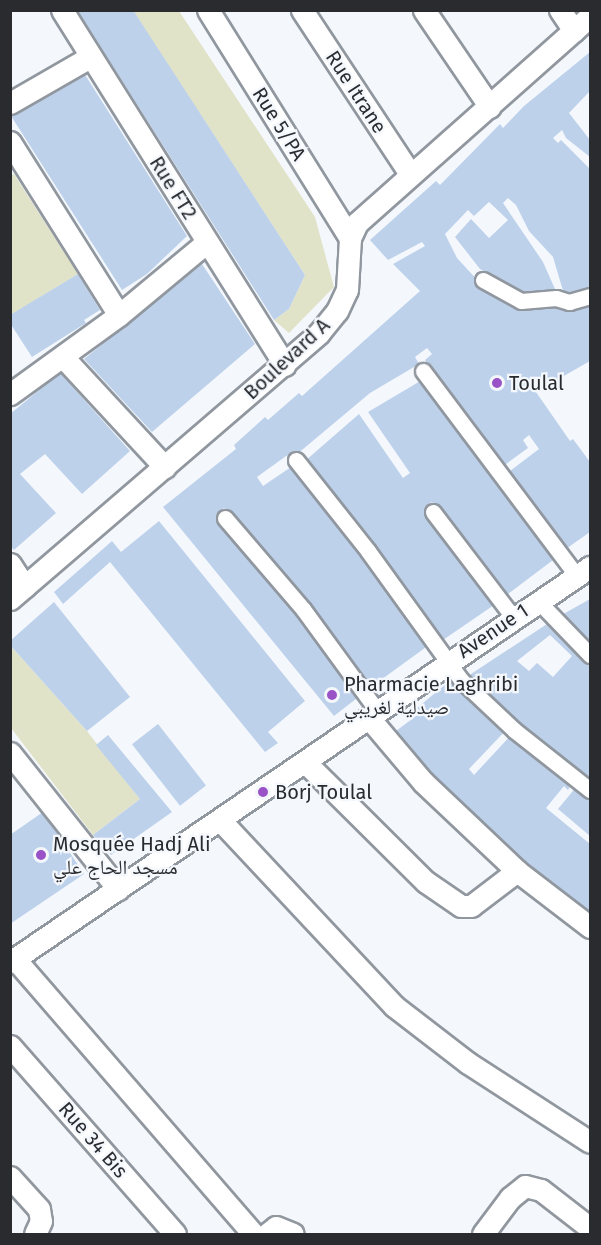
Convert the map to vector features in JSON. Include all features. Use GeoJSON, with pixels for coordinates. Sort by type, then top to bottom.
{"type":"FeatureCollection","features":[{"type":"Feature","properties":{"kind":"street","name":"Rue FT2"},"geometry":{"type":"LineString","coordinates":[[62,10],[285,365]]}},
{"type":"Feature","properties":{"kind":"street","name":"Rue 5/PA"},"geometry":{"type":"LineString","coordinates":[[208,10],[350,238]]}},
{"type":"Feature","properties":{"kind":"street","name":"Rue Itrane"},"geometry":{"type":"LineString","coordinates":[[302,10],[410,174]]}},
{"type":"Feature","properties":{"kind":"street"},"geometry":{"type":"LineString","coordinates":[[424,10],[490,107]]}},
{"type":"Feature","properties":{"kind":"street"},"geometry":{"type":"LineString","coordinates":[[560,10],[574,31]]}},
{"type":"Feature","properties":{"kind":"street"},"geometry":{"type":"LineString","coordinates":[[350,238],[357,223],[410,174],[490,107],[591,16]]}},
{"type":"Feature","properties":{"kind":"street"},"geometry":{"type":"LineString","coordinates":[[10,103],[90,57]]}},
{"type":"Feature","properties":{"kind":"street"},"geometry":{"type":"LineString","coordinates":[[10,142],[119,315]]}},
{"type":"Feature","properties":{"kind":"street","name":"Boulevard A"},"geometry":{"type":"LineString","coordinates":[[18,593],[285,365],[337,311],[346,290],[350,238]]}},
{"type":"Feature","properties":{"kind":"street"},"geometry":{"type":"LineString","coordinates":[[10,394],[119,315],[207,242]]}},
{"type":"Feature","properties":{"kind":"street"},"geometry":{"type":"LineString","coordinates":[[483,280],[521,301],[556,298],[569,302],[591,296]]}},
{"type":"Feature","properties":{"kind":"street"},"geometry":{"type":"LineString","coordinates":[[63,357],[165,467]]}},
{"type":"Feature","properties":{"kind":"street"},"geometry":{"type":"LineString","coordinates":[[423,371],[583,571]]}},
{"type":"Feature","properties":{"kind":"street"},"geometry":{"type":"LineString","coordinates":[[296,460],[368,551],[447,662],[514,730],[591,790]]}},
{"type":"Feature","properties":{"kind":"street"},"geometry":{"type":"LineString","coordinates":[[433,512],[513,618]]}},
{"type":"Feature","properties":{"kind":"street"},"geometry":{"type":"LineString","coordinates":[[225,518],[303,609],[374,715],[423,782],[517,871],[591,927]]}},
{"type":"Feature","properties":{"kind":"street"},"geometry":{"type":"LineString","coordinates":[[10,564],[18,593]]}},
{"type":"Feature","properties":{"kind":"street","name":"Avenue 1"},"geometry":{"type":"LineString","coordinates":[[13,961],[306,763],[447,662],[583,571]]}},
{"type":"Feature","properties":{"kind":"street"},"geometry":{"type":"LineString","coordinates":[[538,601],[591,655]]}},
{"type":"Feature","properties":{"kind":"street"},"geometry":{"type":"LineString","coordinates":[[10,753],[118,889]]}},
{"type":"Feature","properties":{"kind":"street"},"geometry":{"type":"LineString","coordinates":[[306,763],[426,882],[461,906],[471,906],[517,871]]}},
{"type":"Feature","properties":{"kind":"street"},"geometry":{"type":"LineString","coordinates":[[220,820],[394,1006],[468,1064],[591,1142]]}},
{"type":"Feature","properties":{"kind":"street"},"geometry":{"type":"LineString","coordinates":[[13,961],[252,1234]]}},
{"type":"Feature","properties":{"kind":"street","name":"Rue 34 Bis"},"geometry":{"type":"LineString","coordinates":[[10,1046],[175,1234]]}},
{"type":"Feature","properties":{"kind":"street"},"geometry":{"type":"LineString","coordinates":[[10,1177],[39,1209],[41,1221],[34,1234]]}},
{"type":"Feature","properties":{"kind":"street"},"geometry":{"type":"LineString","coordinates":[[483,1234],[510,1198],[525,1186],[548,1195],[591,1228]]}},
{"type":"Feature","properties":{"kind":"street"},"geometry":{"type":"LineString","coordinates":[[267,1234],[276,1227],[293,1234]]}},
{"type":"Feature","properties":{"kind":"green space"},"geometry":{"type":"Polygon","coordinates":[[[133,11],[179,11],[315,217],[334,287],[289,333],[274,320],[289,309],[305,275],[133,11]]]}},
{"type":"Feature","properties":{"kind":"green space"},"geometry":{"type":"Polygon","coordinates":[[[14,174],[78,274],[11,315],[10,176],[14,174]]]}},
{"type":"Feature","properties":{"kind":"green space"},"geometry":{"type":"Polygon","coordinates":[[[10,645],[87,731],[140,799],[93,835],[11,728],[10,645]]]}},
{"type":"Feature","properties":{"kind":"building"},"geometry":{"type":"Polygon","coordinates":[[[77,10],[133,10],[305,275],[289,309],[274,320],[77,10]]]}},
{"type":"Feature","properties":{"kind":"building","name":"Toulal"},"geometry":{"type":"Polygon","coordinates":[[[590,52],[590,91],[569,113],[590,140],[590,157],[566,138],[562,130],[553,138],[558,143],[561,140],[590,169],[590,288],[564,294],[553,257],[529,231],[516,205],[508,198],[503,203],[543,262],[555,289],[522,295],[480,269],[455,237],[471,219],[489,238],[508,220],[489,202],[474,216],[468,210],[445,234],[457,258],[480,283],[523,309],[526,305],[556,303],[559,310],[590,304],[590,361],[536,392],[570,441],[573,439],[590,462],[590,532],[563,551],[506,474],[539,449],[529,435],[523,440],[528,448],[502,467],[425,360],[432,354],[427,348],[415,357],[419,364],[370,393],[296,455],[293,451],[257,477],[263,486],[294,465],[364,553],[429,645],[367,690],[302,598],[224,508],[216,514],[301,612],[361,695],[334,716],[163,507],[236,449],[234,445],[265,417],[268,420],[299,393],[302,396],[420,291],[393,264],[425,246],[422,242],[388,260],[370,240],[436,181],[440,185],[500,124],[503,128],[524,106],[590,52]]]}},
{"type":"Feature","properties":{"kind":"building"},"geometry":{"type":"Polygon","coordinates":[[[84,73],[187,236],[147,274],[122,290],[11,116],[84,73]]]}},
{"type":"Feature","properties":{"kind":"building"},"geometry":{"type":"Polygon","coordinates":[[[202,264],[255,344],[152,432],[84,359],[202,264]]]}},
{"type":"Feature","properties":{"kind":"building"},"geometry":{"type":"Polygon","coordinates":[[[78,274],[100,310],[84,320],[86,323],[32,357],[10,323],[10,315],[78,274]]]}},
{"type":"Feature","properties":{"kind":"building"},"geometry":{"type":"Polygon","coordinates":[[[60,373],[130,451],[82,494],[45,454],[20,474],[56,513],[14,550],[10,545],[10,414],[60,373]]]}},
{"type":"Feature","properties":{"kind":"building"},"geometry":{"type":"Polygon","coordinates":[[[422,380],[557,557],[504,597],[432,502],[424,507],[497,603],[440,642],[305,461],[359,414],[403,478],[410,473],[368,412],[422,380]]]}},
{"type":"Feature","properties":{"kind":"building"},"geometry":{"type":"Polygon","coordinates":[[[159,521],[305,701],[268,732],[278,743],[265,752],[110,562],[63,604],[54,592],[112,541],[121,552],[159,521]]]}},
{"type":"Feature","properties":{"kind":"building"},"geometry":{"type":"Polygon","coordinates":[[[590,599],[590,645],[558,617],[590,599]]]}},
{"type":"Feature","properties":{"kind":"building"},"geometry":{"type":"Polygon","coordinates":[[[54,602],[130,697],[87,731],[10,645],[10,641],[54,602]]]}},
{"type":"Feature","properties":{"kind":"building"},"geometry":{"type":"Polygon","coordinates":[[[550,622],[590,661],[590,782],[516,725],[465,678],[550,622]],[[550,635],[517,661],[529,671],[537,663],[553,677],[572,656],[550,635]]]}},
{"type":"Feature","properties":{"kind":"building"},"geometry":{"type":"Polygon","coordinates":[[[452,679],[508,728],[469,769],[474,775],[512,734],[573,782],[568,790],[564,786],[546,808],[590,844],[590,920],[469,819],[392,734],[420,713],[417,708],[452,679]]]}},
{"type":"Feature","properties":{"kind":"building"},"geometry":{"type":"Polygon","coordinates":[[[158,724],[206,785],[180,806],[132,744],[158,724]]]}},
{"type":"Feature","properties":{"kind":"building"},"geometry":{"type":"Polygon","coordinates":[[[108,735],[172,812],[111,855],[93,835],[140,799],[96,745],[108,735]]]}},
{"type":"Feature","properties":{"kind":"building"},"geometry":{"type":"Polygon","coordinates":[[[577,786],[590,797],[590,836],[558,809],[577,786]]]}},
{"type":"Feature","properties":{"kind":"building","name":"Mosquée Hadj Ali مسجد الحاج علي"},"geometry":{"type":"Polygon","coordinates":[[[43,812],[84,874],[10,924],[10,835],[43,812]]]}},
{"type":"Feature","properties":{"kind":"place","name":"Toulal"},"geometry":{"type":"Point","coordinates":[497,383]}},
{"type":"Feature","properties":{"kind":"place","name":"Pharmacie Laghribi صيدلية لغريبي"},"geometry":{"type":"Point","coordinates":[332,695]}},
{"type":"Feature","properties":{"kind":"place","name":"Borj Toulal"},"geometry":{"type":"Point","coordinates":[263,792]}},
{"type":"Feature","properties":{"kind":"place","name":"Mosquée Hadj Ali مسجد الحاج علي"},"geometry":{"type":"Point","coordinates":[41,855]}}]}
